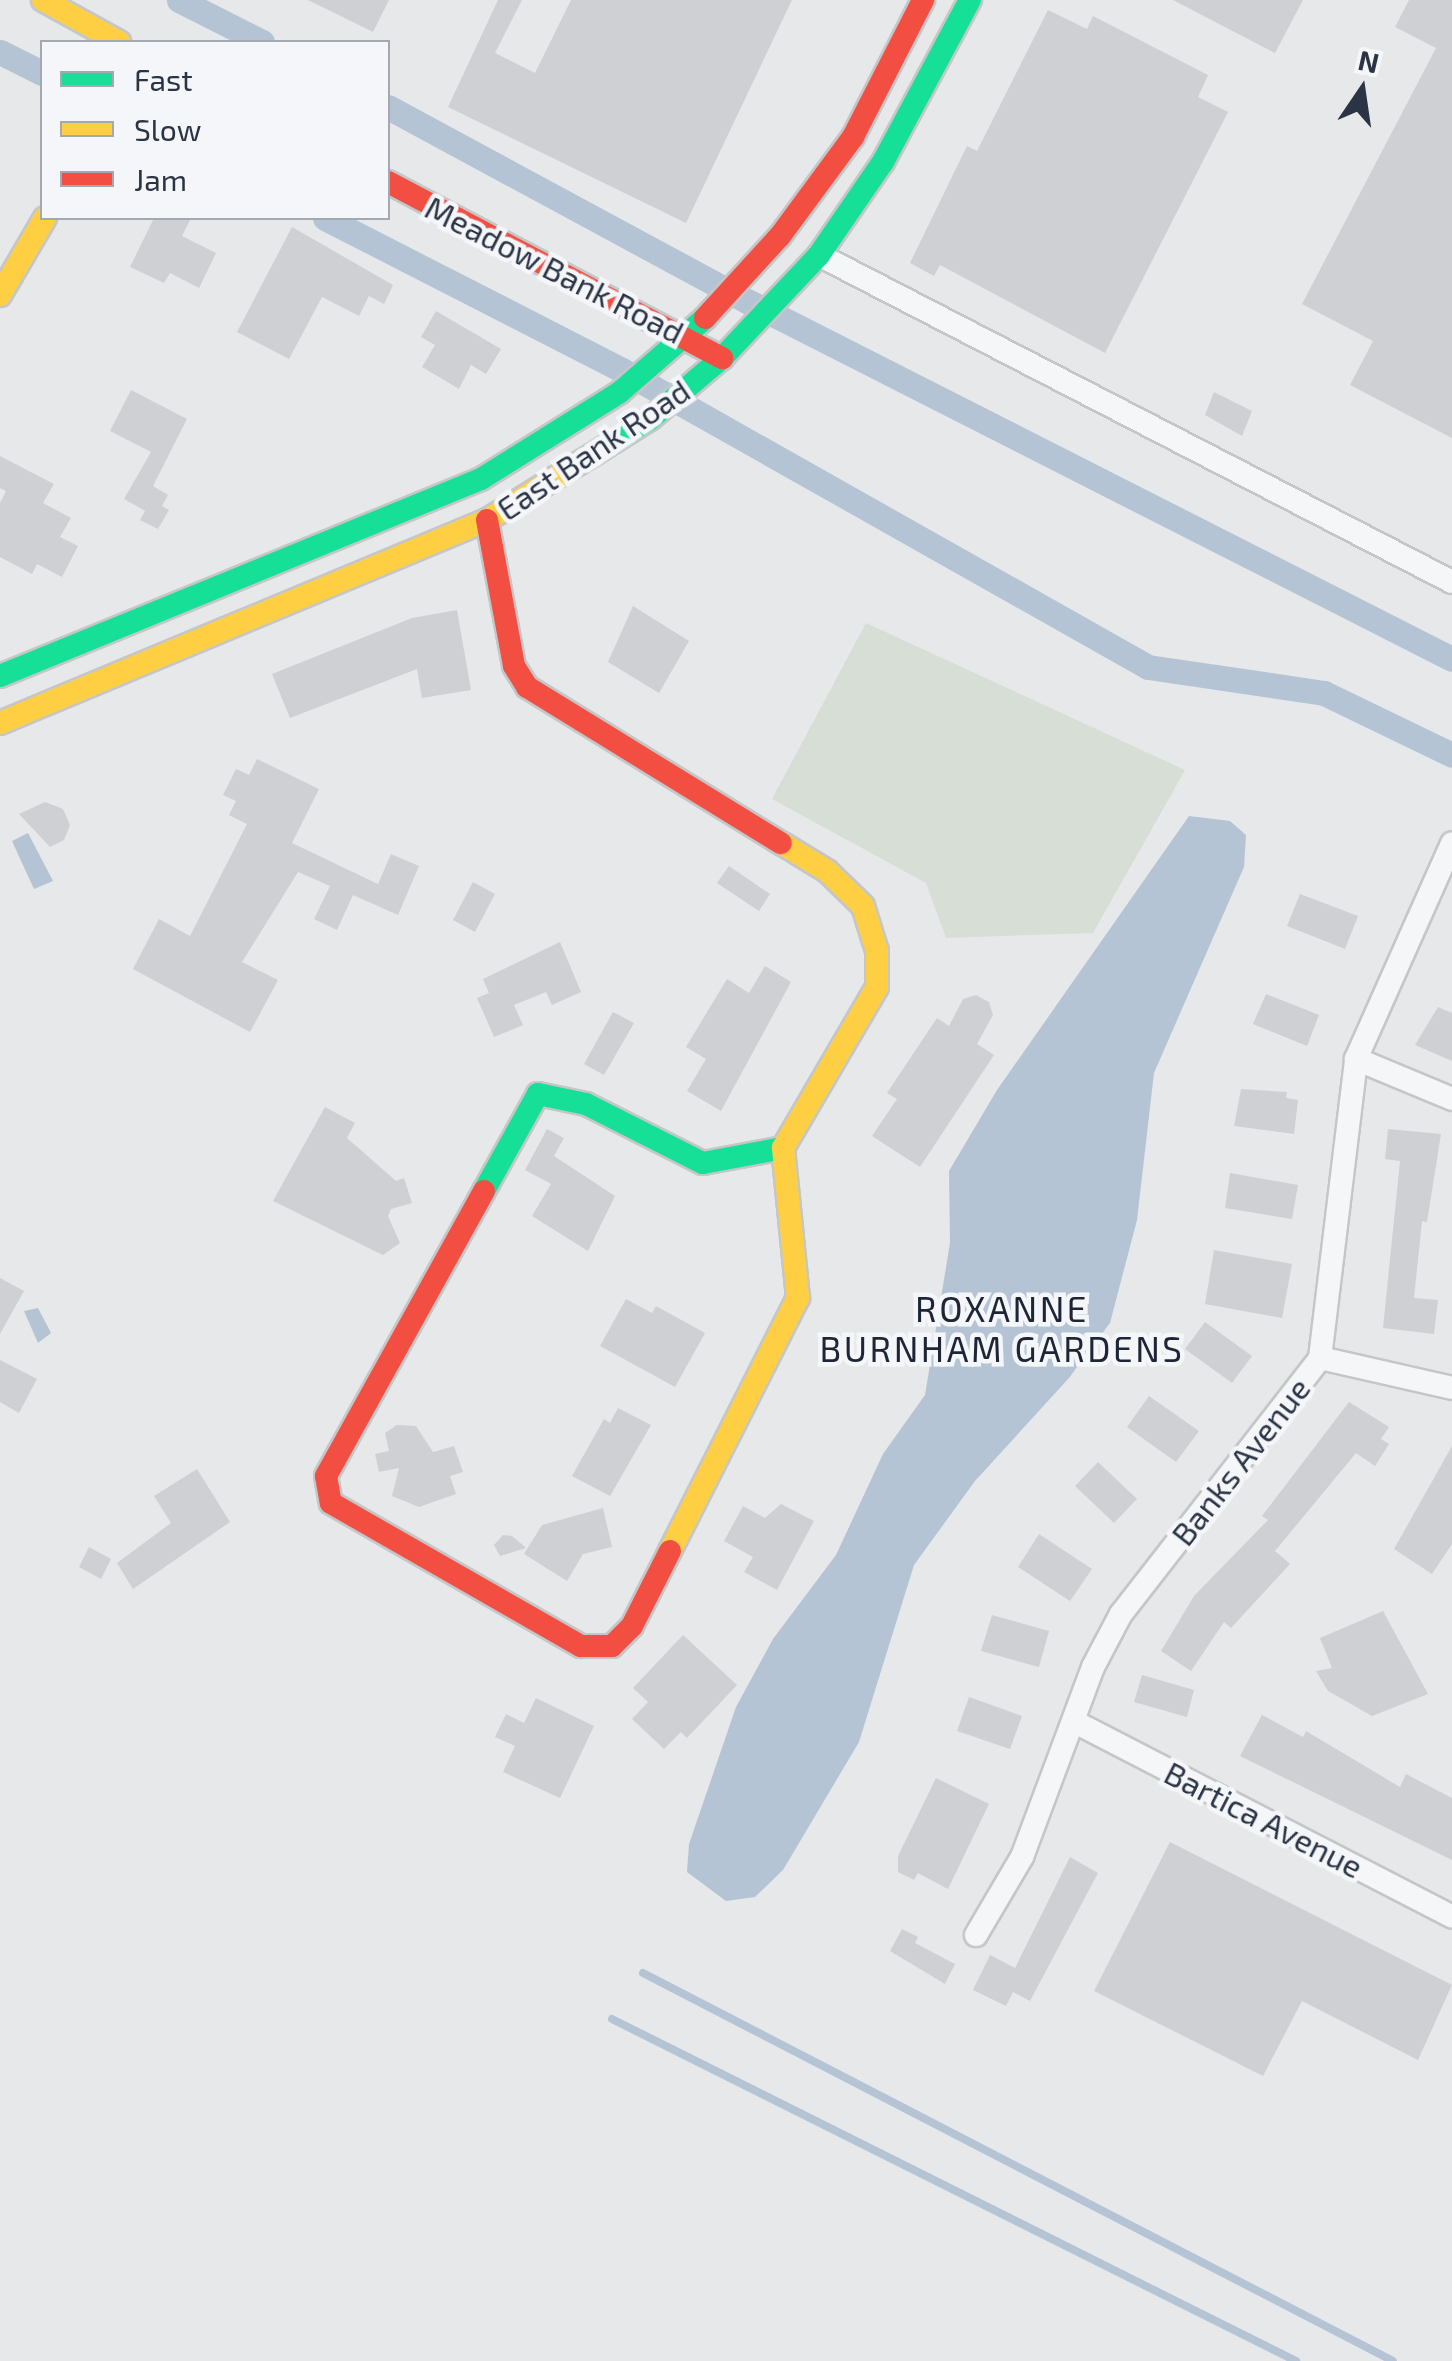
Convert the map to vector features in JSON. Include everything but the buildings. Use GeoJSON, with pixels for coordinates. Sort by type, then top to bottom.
{"type":"FeatureCollection","features":[{"type":"Feature","properties":{"kind":"main road"},"geometry":{"type":"LineString","coordinates":[[42,0],[84,33],[111,40]]}},
{"type":"Feature","properties":{"kind":"main road","name":"East Bank Road"},"geometry":{"type":"LineString","coordinates":[[0,676],[481,480],[620,392],[687,337],[780,236],[853,137],[923,0]]}},
{"type":"Feature","properties":{"kind":"main road","name":"East Bank Road"},"geometry":{"type":"LineString","coordinates":[[0,723],[487,520],[650,419],[722,358],[819,255],[883,162],[970,0]]}},
{"type":"Feature","properties":{"kind":"main road","name":"Meadow Bank Road"},"geometry":{"type":"LineString","coordinates":[[390,183],[722,358]]}},
{"type":"Feature","properties":{"kind":"main road"},"geometry":{"type":"LineString","coordinates":[[0,295],[44,220]]}},
{"type":"Feature","properties":{"kind":"main road"},"geometry":{"type":"LineString","coordinates":[[487,520],[514,666],[528,688],[827,872],[863,906],[877,951],[877,986],[782,1148],[798,1298],[632,1626],[612,1646],[581,1646],[331,1503],[326,1476],[538,1094],[586,1104],[703,1163],[782,1148]]}},
{"type":"Feature","properties":{"kind":"street"},"geometry":{"type":"LineString","coordinates":[[819,255],[1452,582]]}},
{"type":"Feature","properties":{"kind":"street","name":"Banks Avenue"},"geometry":{"type":"LineString","coordinates":[[976,1935],[1022,1857],[1075,1722],[1092,1667],[1121,1614],[1320,1358],[1356,1058],[1452,843]]}},
{"type":"Feature","properties":{"kind":"street"},"geometry":{"type":"LineString","coordinates":[[1356,1058],[1452,1099]]}},
{"type":"Feature","properties":{"kind":"street"},"geometry":{"type":"LineString","coordinates":[[1320,1358],[1452,1388]]}},
{"type":"Feature","properties":{"kind":"street","name":"Bartica Avenue"},"geometry":{"type":"LineString","coordinates":[[1075,1722],[1452,1916]]}},
{"type":"Feature","properties":{"kind":"shaded area"},"geometry":{"type":"Polygon","coordinates":[[[866,623],[1185,770],[1093,933],[946,938],[926,883],[772,799],[866,623]]]}},
{"type":"Feature","properties":{"kind":"water"},"geometry":{"type":"Polygon","coordinates":[[[1189,816],[1230,821],[1246,835],[1244,867],[1154,1073],[1137,1220],[1110,1323],[1069,1378],[975,1481],[914,1565],[859,1742],[783,1870],[755,1897],[726,1901],[687,1872],[689,1844],[736,1707],[773,1639],[836,1555],[883,1454],[925,1395],[950,1243],[949,1171],[997,1090],[1189,816]]]}},
{"type":"Feature","properties":{"kind":"water"},"geometry":{"type":"Polygon","coordinates":[[[28,833],[53,881],[34,889],[12,841],[28,833]]]}},
{"type":"Feature","properties":{"kind":"water"},"geometry":{"type":"Polygon","coordinates":[[[38,1308],[51,1333],[38,1343],[24,1311],[38,1308]]]}},
{"type":"Feature","properties":{"kind":"waterway"},"geometry":{"type":"LineString","coordinates":[[179,0],[258,40]]}},
{"type":"Feature","properties":{"kind":"waterway"},"geometry":{"type":"LineString","coordinates":[[0,52],[40,72]]}},
{"type":"Feature","properties":{"kind":"waterway"},"geometry":{"type":"LineString","coordinates":[[390,108],[749,302],[1452,659]]}},
{"type":"Feature","properties":{"kind":"waterway"},"geometry":{"type":"LineString","coordinates":[[329,220],[620,369],[1148,667],[1324,693],[1452,755]]}},
{"type":"Feature","properties":{"kind":"waterway"},"geometry":{"type":"LineString","coordinates":[[643,1973],[1393,2361]]}},
{"type":"Feature","properties":{"kind":"waterway"},"geometry":{"type":"LineString","coordinates":[[612,2019],[1296,2361]]}},
{"type":"Feature","properties":{"kind":"traffic: fast"},"geometry":{"type":"LineString","coordinates":[[602,449],[650,419],[722,358],[819,255],[883,162],[970,0]]}},
{"type":"Feature","properties":{"kind":"traffic: fast"},"geometry":{"type":"LineString","coordinates":[[0,676],[481,479],[620,392],[705,318]]}},
{"type":"Feature","properties":{"kind":"traffic: fast"},"geometry":{"type":"LineString","coordinates":[[484,1191],[538,1094],[586,1104],[703,1163],[783,1148]]}},
{"type":"Feature","properties":{"kind":"traffic: slow"},"geometry":{"type":"LineString","coordinates":[[43,0],[115,40]]}},
{"type":"Feature","properties":{"kind":"traffic: slow"},"geometry":{"type":"LineString","coordinates":[[0,295],[44,220]]}},
{"type":"Feature","properties":{"kind":"traffic: slow"},"geometry":{"type":"LineString","coordinates":[[0,723],[487,520],[602,449]]}},
{"type":"Feature","properties":{"kind":"traffic: slow"},"geometry":{"type":"LineString","coordinates":[[670,1551],[798,1298],[783,1148],[877,987],[877,951],[863,906],[827,871],[781,843]]}},
{"type":"Feature","properties":{"kind":"traffic: jam"},"geometry":{"type":"LineString","coordinates":[[705,318],[780,236],[853,137],[923,0]]}},
{"type":"Feature","properties":{"kind":"traffic: jam"},"geometry":{"type":"LineString","coordinates":[[390,183],[722,358]]}},
{"type":"Feature","properties":{"kind":"traffic: jam"},"geometry":{"type":"LineString","coordinates":[[487,520],[514,666],[527,687],[781,843]]}},
{"type":"Feature","properties":{"kind":"traffic: jam"},"geometry":{"type":"LineString","coordinates":[[484,1191],[326,1476],[331,1503],[581,1646],[612,1646],[632,1626],[670,1551]]}},
{"type":"Feature","properties":{"kind":"district","name":"ROXANNE BURNHAM GARDENS"},"geometry":{"type":"Point","coordinates":[1002,1328]}}]}
